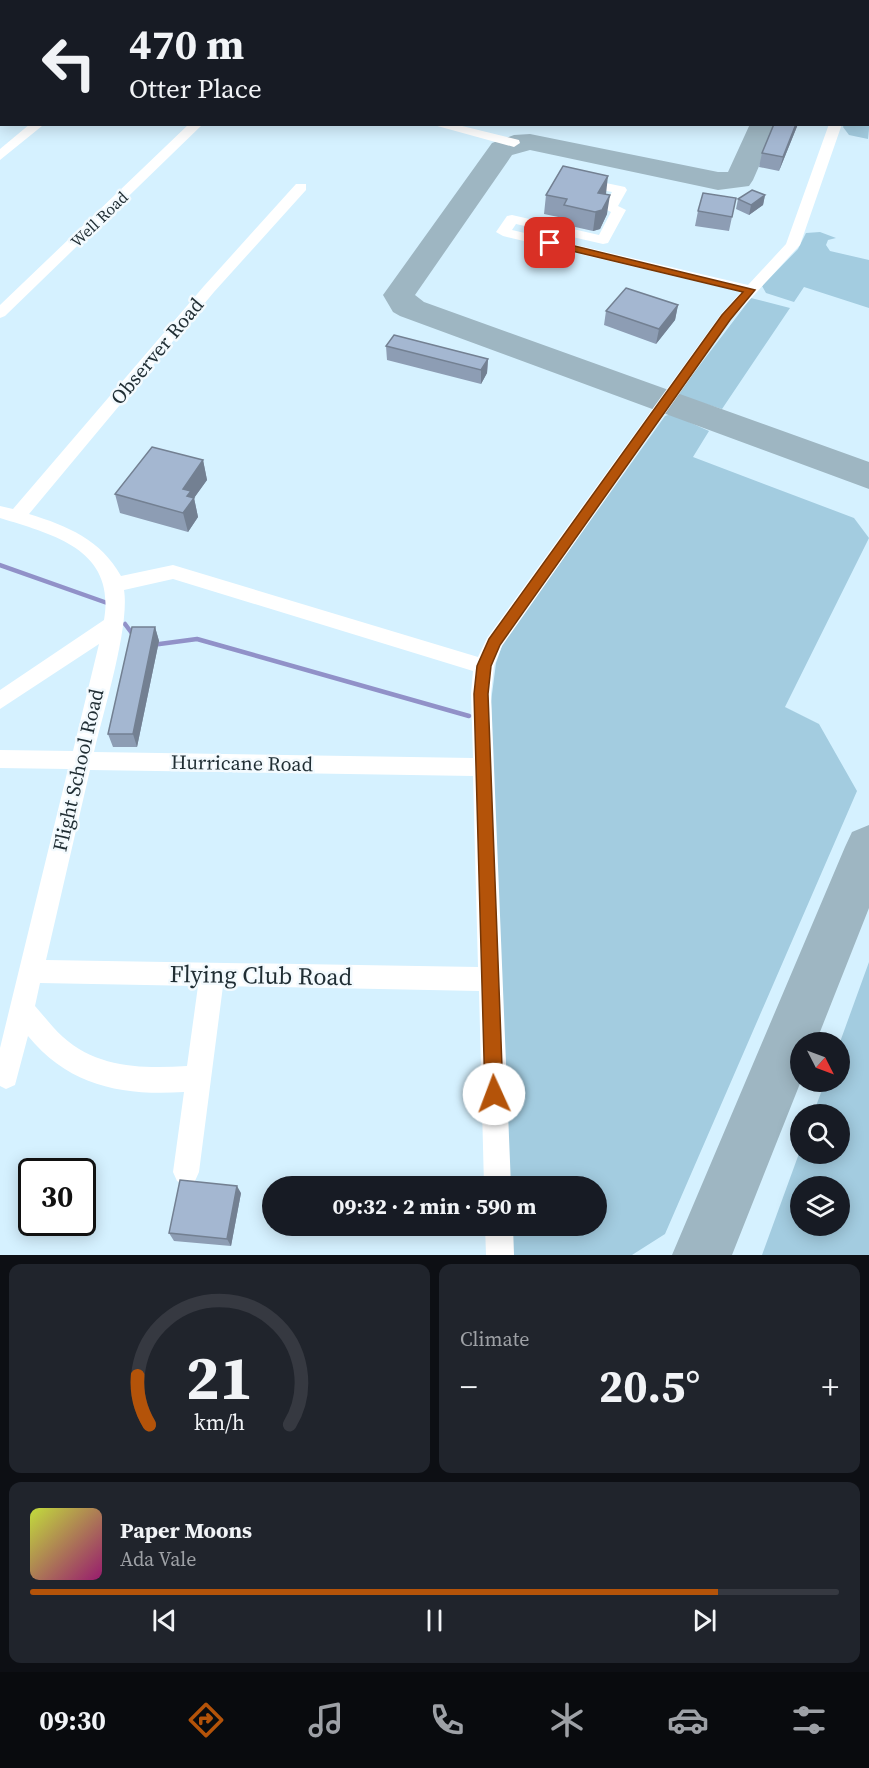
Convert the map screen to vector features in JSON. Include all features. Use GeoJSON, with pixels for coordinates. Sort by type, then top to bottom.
{"type":"FeatureCollection","features":[{"type":"Feature","properties":{"kind":"street"},"geometry":{"type":"LineString","coordinates":[[0,156],[36,126]]}},
{"type":"Feature","properties":{"kind":"street"},"geometry":{"type":"LineString","coordinates":[[79,238],[195,126]]}},
{"type":"Feature","properties":{"kind":"street","name":"Well Road"},"geometry":{"type":"LineString","coordinates":[[0,313],[195,126]]}},
{"type":"Feature","properties":{"kind":"street"},"geometry":{"type":"LineString","coordinates":[[444,126],[514,143]]}},
{"type":"Feature","properties":{"kind":"street"},"geometry":{"type":"LineString","coordinates":[[498,1176],[481,694],[484,666],[494,643],[699,356],[750,290],[784,258],[793,245],[835,126]]}},
{"type":"Feature","properties":{"kind":"street"},"geometry":{"type":"LineString","coordinates":[[572,180],[620,190],[610,208],[619,210],[596,254]]}},
{"type":"Feature","properties":{"kind":"street","name":"Observer Road"},"geometry":{"type":"LineString","coordinates":[[9,514],[301,187]]}},
{"type":"Feature","properties":{"kind":"street"},"geometry":{"type":"LineString","coordinates":[[603,240],[512,219],[503,232],[750,290]]}},
{"type":"Feature","properties":{"kind":"street"},"geometry":{"type":"LineString","coordinates":[[550,243],[558,230]]}},
{"type":"Feature","properties":{"kind":"street","name":"Flight School Road"},"geometry":{"type":"LineString","coordinates":[[6,1076],[112,625],[116,597],[111,571],[96,553],[75,539],[9,514]]}},
{"type":"Feature","properties":{"kind":"street"},"geometry":{"type":"LineString","coordinates":[[114,585],[173,572],[443,656],[484,666]]}},
{"type":"Feature","properties":{"kind":"street"},"geometry":{"type":"LineString","coordinates":[[0,700],[112,625]]}},
{"type":"Feature","properties":{"kind":"street","name":"Hurricane Road"},"geometry":{"type":"LineString","coordinates":[[0,759],[484,767]]}},
{"type":"Feature","properties":{"kind":"street","name":"Flying Club Road"},"geometry":{"type":"LineString","coordinates":[[32,971],[490,979]]}},
{"type":"Feature","properties":{"kind":"street"},"geometry":{"type":"LineString","coordinates":[[186,1172],[212,974]]}},
{"type":"Feature","properties":{"kind":"street"},"geometry":{"type":"LineString","coordinates":[[22,1010],[58,1049],[106,1074],[150,1082],[198,1078]]}},
{"type":"Feature","properties":{"kind":"street"},"geometry":{"type":"LineString","coordinates":[[499,1236],[500,1255]]}},
{"type":"Feature","properties":{"kind":"shaded area"},"geometry":{"type":"Polygon","coordinates":[[[869,126],[868,139],[849,135],[843,127],[869,126]]]}},
{"type":"Feature","properties":{"kind":"shaded area"},"geometry":{"type":"Polygon","coordinates":[[[820,232],[836,238],[828,240],[826,245],[830,251],[869,260],[869,308],[804,287],[794,302],[766,293],[762,286],[798,249],[806,233],[820,232]]]}},
{"type":"Feature","properties":{"kind":"shaded area"},"geometry":{"type":"Polygon","coordinates":[[[751,298],[790,308],[722,409],[677,395],[751,298]]]}},
{"type":"Feature","properties":{"kind":"shaded area"},"geometry":{"type":"Polygon","coordinates":[[[671,414],[709,431],[693,457],[854,518],[869,538],[785,707],[819,724],[857,791],[665,1234],[632,1255],[508,1255],[507,1236],[607,1236],[607,1176],[506,1176],[491,702],[496,663],[503,643],[665,416],[671,414]]]}},
{"type":"Feature","properties":{"kind":"shaded area"},"geometry":{"type":"Polygon","coordinates":[[[869,962],[869,1255],[762,1255],[790,1178],[790,1236],[850,1236],[850,1176],[791,1176],[795,1164],[850,1164],[850,1104],[817,1104],[821,1092],[850,1092],[850,1032],[844,1032],[869,962]]]}},
{"type":"Feature","properties":{"kind":"building"},"geometry":{"type":"Polygon","coordinates":[[[773,126],[795,126],[783,157],[762,153],[773,126]]]}},
{"type":"Feature","properties":{"kind":"building"},"geometry":{"type":"Polygon","coordinates":[[[563,166],[608,176],[598,193],[610,195],[602,210],[595,212],[564,205],[567,199],[546,195],[563,166]]]}},
{"type":"Feature","properties":{"kind":"building"},"geometry":{"type":"Polygon","coordinates":[[[752,190],[765,195],[751,205],[738,199],[752,190]]]}},
{"type":"Feature","properties":{"kind":"building"},"geometry":{"type":"Polygon","coordinates":[[[703,193],[736,198],[732,217],[698,211],[703,193]]]}},
{"type":"Feature","properties":{"kind":"building"},"geometry":{"type":"Polygon","coordinates":[[[626,288],[678,305],[659,329],[606,311],[626,288]]]}},
{"type":"Feature","properties":{"kind":"building"},"geometry":{"type":"Polygon","coordinates":[[[394,335],[488,359],[481,370],[386,346],[394,335]]]}},
{"type":"Feature","properties":{"kind":"building"},"geometry":{"type":"Polygon","coordinates":[[[152,447],[203,460],[183,489],[191,491],[187,496],[194,498],[183,513],[115,494],[152,447]]]}},
{"type":"Feature","properties":{"kind":"building"},"geometry":{"type":"Polygon","coordinates":[[[132,627],[155,627],[133,734],[108,734],[132,627]]]}},
{"type":"Feature","properties":{"kind":"building"},"geometry":{"type":"Polygon","coordinates":[[[180,1180],[237,1186],[227,1239],[169,1233],[180,1180]]]}},
{"type":"Feature","properties":{"kind":"waterway"},"geometry":{"type":"LineString","coordinates":[[0,565],[110,604]]}},
{"type":"Feature","properties":{"kind":"waterway"},"geometry":{"type":"LineString","coordinates":[[125,624],[134,636]]}},
{"type":"Feature","properties":{"kind":"waterway"},"geometry":{"type":"LineString","coordinates":[[152,645],[197,639],[469,716]]}},
{"type":"Feature","properties":{"kind":"taxiway"},"geometry":{"type":"LineString","coordinates":[[763,126],[739,180],[718,181],[530,142],[514,143],[502,149],[399,295],[405,305],[412,309],[869,476]]}},
{"type":"Feature","properties":{"kind":"taxiway"},"geometry":{"type":"LineString","coordinates":[[702,1255],[869,847]]}},
{"type":"Feature","properties":{"kind":"route"},"geometry":{"type":"LineString","coordinates":[[494,1094],[481,694],[484,666],[494,643],[726,317],[750,290],[550,243]]}}]}
